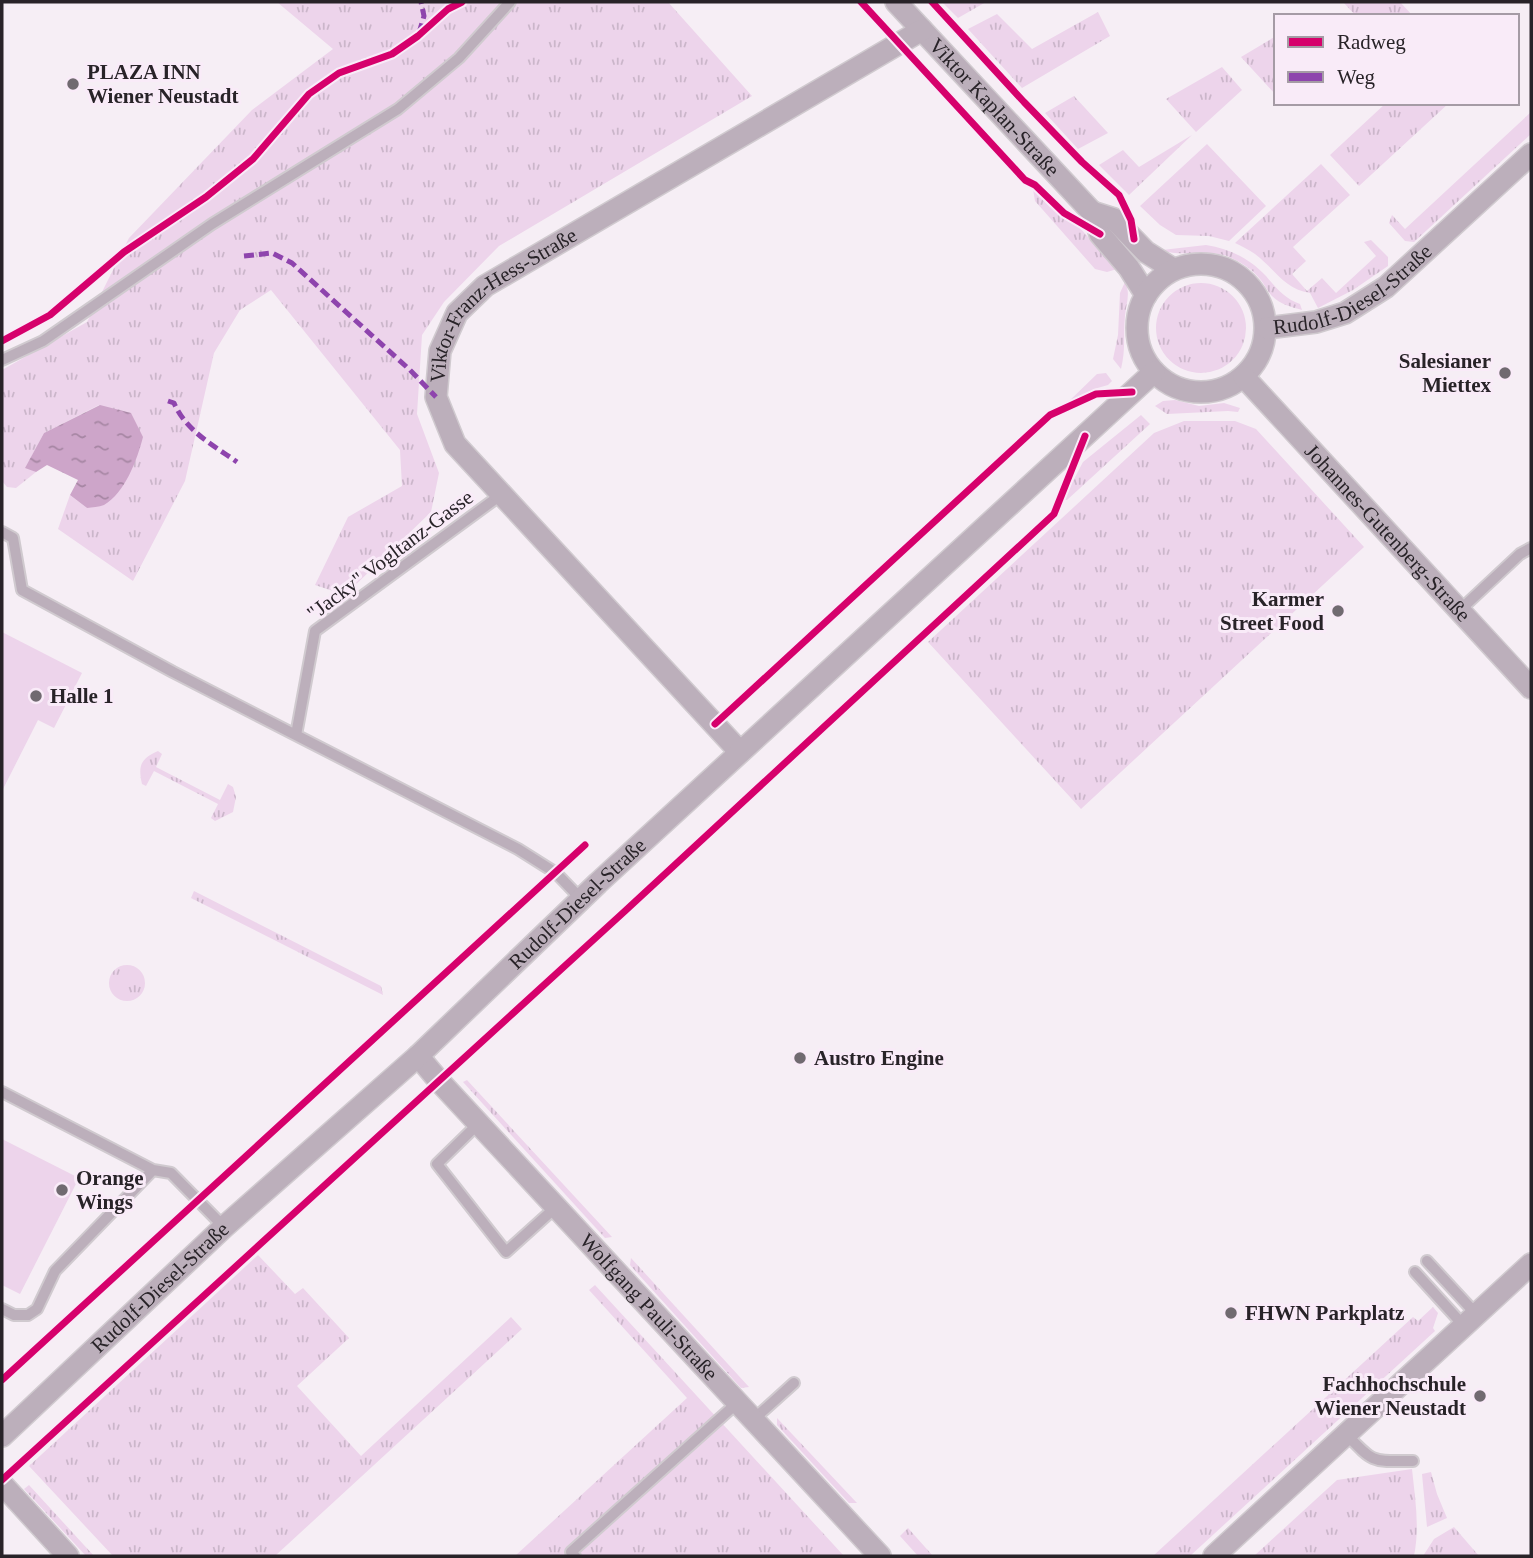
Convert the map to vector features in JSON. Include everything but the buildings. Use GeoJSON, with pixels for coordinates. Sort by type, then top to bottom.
{"type":"FeatureCollection","features":[{"type":"Feature","properties":{"kind":"street","name":"Viktor Kaplan-Straße"},"geometry":{"type":"LineString","coordinates":[[895,2],[1092,212],[1100,234],[1129,268],[1159,281]]}},
{"type":"Feature","properties":{"kind":"street","name":"Viktor-Franz-Hess-Straße"},"geometry":{"type":"LineString","coordinates":[[740,752],[455,444],[436,397],[440,351],[457,313],[485,286],[922,30]]}},
{"type":"Feature","properties":{"kind":"street","name":"Rudolf-Diesel-Straße"},"geometry":{"type":"LineString","coordinates":[[1159,281],[1196,263],[1222,266],[1244,279],[1261,303],[1267,328],[1316,322],[1345,313],[1387,287],[1531,154]]}},
{"type":"Feature","properties":{"kind":"street","name":"Viktor Kaplan-Straße"},"geometry":{"type":"LineString","coordinates":[[1092,212],[1114,219],[1146,251],[1159,281]]}},
{"type":"Feature","properties":{"kind":"street"},"geometry":{"type":"LineString","coordinates":[[1159,281],[1139,312],[1137,333],[1142,353],[1154,372],[1174,386],[1201,392],[1226,388],[1244,377],[1262,352],[1267,328]]}},
{"type":"Feature","properties":{"kind":"street","name":"Rudolf-Diesel-Straße"},"geometry":{"type":"LineString","coordinates":[[2,1436],[223,1227],[418,1056],[581,899],[1154,372]]}},
{"type":"Feature","properties":{"kind":"street","name":"Johannes-Gutenberg-Straße"},"geometry":{"type":"LineString","coordinates":[[1244,377],[1531,688]]}},
{"type":"Feature","properties":{"kind":"street","name":"Wolfgang Pauli-Straße"},"geometry":{"type":"LineString","coordinates":[[418,1056],[880,1556]]}},
{"type":"Feature","properties":{"kind":"street"},"geometry":{"type":"LineString","coordinates":[[1214,1556],[1531,1264]]}},
{"type":"Feature","properties":{"kind":"street"},"geometry":{"type":"LineString","coordinates":[[2,1484],[68,1556]]}},
{"type":"Feature","properties":{"kind":"lane"},"geometry":{"type":"LineString","coordinates":[[2,360],[43,341],[212,225],[398,109],[459,58],[510,2]]}},
{"type":"Feature","properties":{"kind":"lane","name":"\"Jacky\" Vogltanz-Gasse"},"geometry":{"type":"LineString","coordinates":[[296,735],[315,631],[502,494]]}},
{"type":"Feature","properties":{"kind":"lane"},"geometry":{"type":"LineString","coordinates":[[2,532],[13,538],[22,590],[173,672],[518,849],[556,873],[581,899]]}},
{"type":"Feature","properties":{"kind":"lane"},"geometry":{"type":"LineString","coordinates":[[1459,611],[1520,554],[1531,548]]}},
{"type":"Feature","properties":{"kind":"lane"},"geometry":{"type":"LineString","coordinates":[[2,1092],[153,1170],[171,1173],[223,1227]]}},
{"type":"Feature","properties":{"kind":"lane"},"geometry":{"type":"LineString","coordinates":[[478,1124],[437,1164],[506,1252],[556,1207]]}},
{"type":"Feature","properties":{"kind":"lane"},"geometry":{"type":"LineString","coordinates":[[2,1309],[14,1315],[28,1315],[37,1309],[55,1271],[153,1170]]}},
{"type":"Feature","properties":{"kind":"lane"},"geometry":{"type":"LineString","coordinates":[[1427,1261],[1470,1320]]}},
{"type":"Feature","properties":{"kind":"lane"},"geometry":{"type":"LineString","coordinates":[[1415,1272],[1470,1320]]}},
{"type":"Feature","properties":{"kind":"lane"},"geometry":{"type":"LineString","coordinates":[[753,1420],[794,1383]]}},
{"type":"Feature","properties":{"kind":"lane"},"geometry":{"type":"LineString","coordinates":[[575,1556],[571,1552],[737,1403]]}},
{"type":"Feature","properties":{"kind":"lane"},"geometry":{"type":"LineString","coordinates":[[1346,1434],[1369,1458],[1376,1461],[1413,1461]]}},
{"type":"Feature","properties":{"kind":"green space"},"geometry":{"type":"Polygon","coordinates":[[[277,2],[668,2],[752,96],[499,246],[444,302],[422,335],[417,414],[439,473],[431,512],[345,595],[315,585],[348,517],[402,486],[400,450],[271,290],[240,310],[214,353],[185,481],[133,581],[58,529],[70,495],[87,508],[99,405],[44,433],[26,467],[36,472],[16,488],[7,487],[2,481],[2,370],[87,322],[129,238],[252,110],[333,49],[277,2]]]}},
{"type":"Feature","properties":{"kind":"green space"},"geometry":{"type":"Polygon","coordinates":[[[942,2],[986,2],[958,18],[942,2]]]}},
{"type":"Feature","properties":{"kind":"green space"},"geometry":{"type":"Polygon","coordinates":[[[1343,2],[1400,2],[1411,14],[1354,14],[1343,2]]]}},
{"type":"Feature","properties":{"kind":"green space"},"geometry":{"type":"Polygon","coordinates":[[[1098,12],[1110,36],[1022,88],[968,29],[997,14],[1032,49],[1098,12]]]}},
{"type":"Feature","properties":{"kind":"green space"},"geometry":{"type":"Polygon","coordinates":[[[1274,37],[1274,93],[1241,57],[1274,37]]]}},
{"type":"Feature","properties":{"kind":"green space"},"geometry":{"type":"Polygon","coordinates":[[[1222,67],[1242,90],[1196,132],[1166,99],[1222,67]]]}},
{"type":"Feature","properties":{"kind":"green space"},"geometry":{"type":"Polygon","coordinates":[[[1074,96],[1108,133],[1078,149],[1045,113],[1074,96]]]}},
{"type":"Feature","properties":{"kind":"green space"},"geometry":{"type":"Polygon","coordinates":[[[1384,105],[1447,105],[1359,186],[1330,155],[1384,105]]]}},
{"type":"Feature","properties":{"kind":"green space"},"geometry":{"type":"Polygon","coordinates":[[[1531,112],[1531,134],[1414,242],[1405,241],[1389,223],[1392,215],[1405,229],[1531,112]]]}},
{"type":"Feature","properties":{"kind":"green space"},"geometry":{"type":"Polygon","coordinates":[[[1192,135],[1129,195],[1099,165],[1123,150],[1139,167],[1192,135]]]}},
{"type":"Feature","properties":{"kind":"green space"},"geometry":{"type":"Polygon","coordinates":[[[1207,144],[1266,206],[1229,241],[1209,236],[1176,235],[1160,225],[1140,206],[1207,144]]]}},
{"type":"Feature","properties":{"kind":"green space"},"geometry":{"type":"Polygon","coordinates":[[[1321,164],[1350,195],[1293,247],[1306,261],[1292,274],[1307,291],[1322,278],[1336,293],[1376,256],[1364,242],[1371,240],[1388,257],[1388,266],[1353,290],[1318,308],[1310,293],[1286,283],[1255,254],[1235,243],[1321,164]]]}},
{"type":"Feature","properties":{"kind":"green space"},"geometry":{"type":"Polygon","coordinates":[[[1033,189],[1050,206],[1080,228],[1117,269],[1107,272],[1095,269],[1035,201],[1033,189]]]}},
{"type":"Feature","properties":{"kind":"green space"},"geometry":{"type":"Polygon","coordinates":[[[1206,245],[1246,259],[1285,296],[1300,304],[1302,310],[1275,299],[1252,271],[1227,256],[1162,250],[1206,245]]]}},
{"type":"Feature","properties":{"kind":"green space"},"geometry":{"type":"Polygon","coordinates":[[[1125,282],[1128,295],[1121,369],[1113,359],[1118,335],[1120,293],[1125,282]]]}},
{"type":"Feature","properties":{"kind":"green space"},"geometry":{"type":"Polygon","coordinates":[[[1201,283],[1218,287],[1233,296],[1242,311],[1246,328],[1242,345],[1233,360],[1218,369],[1201,373],[1184,369],[1169,360],[1160,345],[1156,328],[1160,311],[1169,296],[1184,287],[1201,283]]]}},
{"type":"Feature","properties":{"kind":"green space"},"geometry":{"type":"Polygon","coordinates":[[[1106,373],[1112,381],[1108,385],[1094,389],[1066,404],[1097,374],[1106,373]]]}},
{"type":"Feature","properties":{"kind":"green space"},"geometry":{"type":"Polygon","coordinates":[[[1175,400],[1199,406],[1224,403],[1240,408],[1238,412],[1167,414],[1155,406],[1163,401],[1175,400]]]}},
{"type":"Feature","properties":{"kind":"green space"},"geometry":{"type":"Polygon","coordinates":[[[1141,415],[1150,424],[1067,500],[1063,500],[1083,462],[1141,415]]]}},
{"type":"Feature","properties":{"kind":"green space"},"geometry":{"type":"Polygon","coordinates":[[[1184,421],[1235,421],[1256,429],[1364,547],[1081,809],[928,642],[1154,433],[1184,421]]]}},
{"type":"Feature","properties":{"kind":"green space","name":"Halle 1"},"geometry":{"type":"Polygon","coordinates":[[[2,632],[82,673],[54,728],[38,720],[2,791],[2,632]]]}},
{"type":"Feature","properties":{"kind":"green space"},"geometry":{"type":"Polygon","coordinates":[[[158,751],[162,754],[156,767],[220,800],[228,784],[233,787],[236,797],[233,812],[215,821],[211,818],[218,804],[154,771],[146,786],[142,784],[142,764],[147,757],[158,751]]]}},
{"type":"Feature","properties":{"kind":"green space"},"geometry":{"type":"Polygon","coordinates":[[[194,891],[381,986],[383,995],[191,898],[194,891]]]}},
{"type":"Feature","properties":{"kind":"green space"},"geometry":{"type":"Polygon","coordinates":[[[127,965],[140,970],[145,983],[140,996],[127,1001],[114,996],[109,983],[114,970],[127,965]]]}},
{"type":"Feature","properties":{"kind":"green space"},"geometry":{"type":"Polygon","coordinates":[[[467,1080],[612,1237],[605,1238],[463,1082],[467,1080]]]}},
{"type":"Feature","properties":{"kind":"green space"},"geometry":{"type":"Polygon","coordinates":[[[2,1139],[79,1178],[20,1294],[2,1285],[2,1139]]]}},
{"type":"Feature","properties":{"kind":"green space"},"geometry":{"type":"Polygon","coordinates":[[[258,1255],[295,1294],[303,1288],[349,1338],[297,1386],[361,1456],[511,1317],[522,1329],[275,1556],[113,1556],[29,1466],[258,1255]]]}},
{"type":"Feature","properties":{"kind":"green space"},"geometry":{"type":"Polygon","coordinates":[[[631,1258],[749,1387],[741,1388],[630,1265],[631,1258]]]}},
{"type":"Feature","properties":{"kind":"green space"},"geometry":{"type":"Polygon","coordinates":[[[595,1285],[844,1556],[515,1556],[687,1398],[589,1290],[595,1285]]]}},
{"type":"Feature","properties":{"kind":"green space"},"geometry":{"type":"Polygon","coordinates":[[[1433,1307],[1438,1313],[1433,1328],[1435,1331],[1190,1556],[1153,1556],[1413,1317],[1418,1321],[1433,1307]]]}},
{"type":"Feature","properties":{"kind":"green space"},"geometry":{"type":"Polygon","coordinates":[[[777,1418],[857,1503],[849,1503],[777,1425],[777,1418]]]}},
{"type":"Feature","properties":{"kind":"green space"},"geometry":{"type":"Polygon","coordinates":[[[1412,1469],[1417,1523],[1414,1556],[1254,1556],[1337,1480],[1412,1469]]]}},
{"type":"Feature","properties":{"kind":"green space"},"geometry":{"type":"Polygon","coordinates":[[[1431,1472],[1447,1518],[1427,1527],[1422,1474],[1431,1472]]]}},
{"type":"Feature","properties":{"kind":"green space"},"geometry":{"type":"Polygon","coordinates":[[[29,1485],[94,1556],[86,1556],[24,1489],[29,1485]]]}},
{"type":"Feature","properties":{"kind":"green space"},"geometry":{"type":"Polygon","coordinates":[[[1454,1527],[1479,1556],[1423,1556],[1434,1539],[1454,1527]]]}},
{"type":"Feature","properties":{"kind":"green space"},"geometry":{"type":"Polygon","coordinates":[[[908,1528],[933,1556],[918,1556],[900,1536],[908,1528]]]}},
{"type":"Feature","properties":{"kind":"water"},"geometry":{"type":"Polygon","coordinates":[[[100,405],[131,413],[143,437],[134,465],[118,493],[104,505],[87,508],[70,495],[78,480],[47,465],[36,472],[25,468],[44,433],[100,405]]]}},
{"type":"Feature","properties":{"kind":"marked path"},"geometry":{"type":"LineString","coordinates":[[419,33],[424,16],[421,2]]}},
{"type":"Feature","properties":{"kind":"marked path"},"geometry":{"type":"LineString","coordinates":[[244,256],[272,253],[292,263],[436,397]]}},
{"type":"Feature","properties":{"kind":"marked path"},"geometry":{"type":"LineString","coordinates":[[168,401],[174,403],[193,429],[237,462]]}},
{"type":"Feature","properties":{"kind":"cycle path"},"geometry":{"type":"LineString","coordinates":[[2,341],[50,315],[124,252],[206,197],[253,159],[309,94],[339,73],[392,54],[418,36],[448,9],[462,2]]}},
{"type":"Feature","properties":{"kind":"cycle path"},"geometry":{"type":"LineString","coordinates":[[861,2],[1025,180],[1035,185],[1064,213],[1100,234]]}},
{"type":"Feature","properties":{"kind":"cycle path"},"geometry":{"type":"LineString","coordinates":[[932,2],[1082,162],[1119,195],[1131,220],[1134,239]]}},
{"type":"Feature","properties":{"kind":"cycle path"},"geometry":{"type":"LineString","coordinates":[[715,724],[1050,415],[1096,394],[1132,392]]}},
{"type":"Feature","properties":{"kind":"cycle path"},"geometry":{"type":"LineString","coordinates":[[2,1480],[625,911],[1054,514],[1085,436]]}},
{"type":"Feature","properties":{"kind":"cycle path"},"geometry":{"type":"LineString","coordinates":[[2,1380],[585,845]]}},
{"type":"Feature","properties":{"kind":"place","name":"PLAZA INN Wiener Neustadt"},"geometry":{"type":"Point","coordinates":[73,84]}},
{"type":"Feature","properties":{"kind":"place","name":"Salesianer Miettex"},"geometry":{"type":"Point","coordinates":[1505,373]}},
{"type":"Feature","properties":{"kind":"place","name":"Karmer Street Food"},"geometry":{"type":"Point","coordinates":[1338,611]}},
{"type":"Feature","properties":{"kind":"place","name":"Halle 1"},"geometry":{"type":"Point","coordinates":[36,696]}},
{"type":"Feature","properties":{"kind":"place","name":"Austro Engine"},"geometry":{"type":"Point","coordinates":[800,1058]}},
{"type":"Feature","properties":{"kind":"place","name":"Orange Wings"},"geometry":{"type":"Point","coordinates":[62,1190]}},
{"type":"Feature","properties":{"kind":"place","name":"FHWN Parkplatz"},"geometry":{"type":"Point","coordinates":[1231,1313]}},
{"type":"Feature","properties":{"kind":"place","name":"Fachhochschule Wiener Neustadt"},"geometry":{"type":"Point","coordinates":[1480,1396]}}]}
